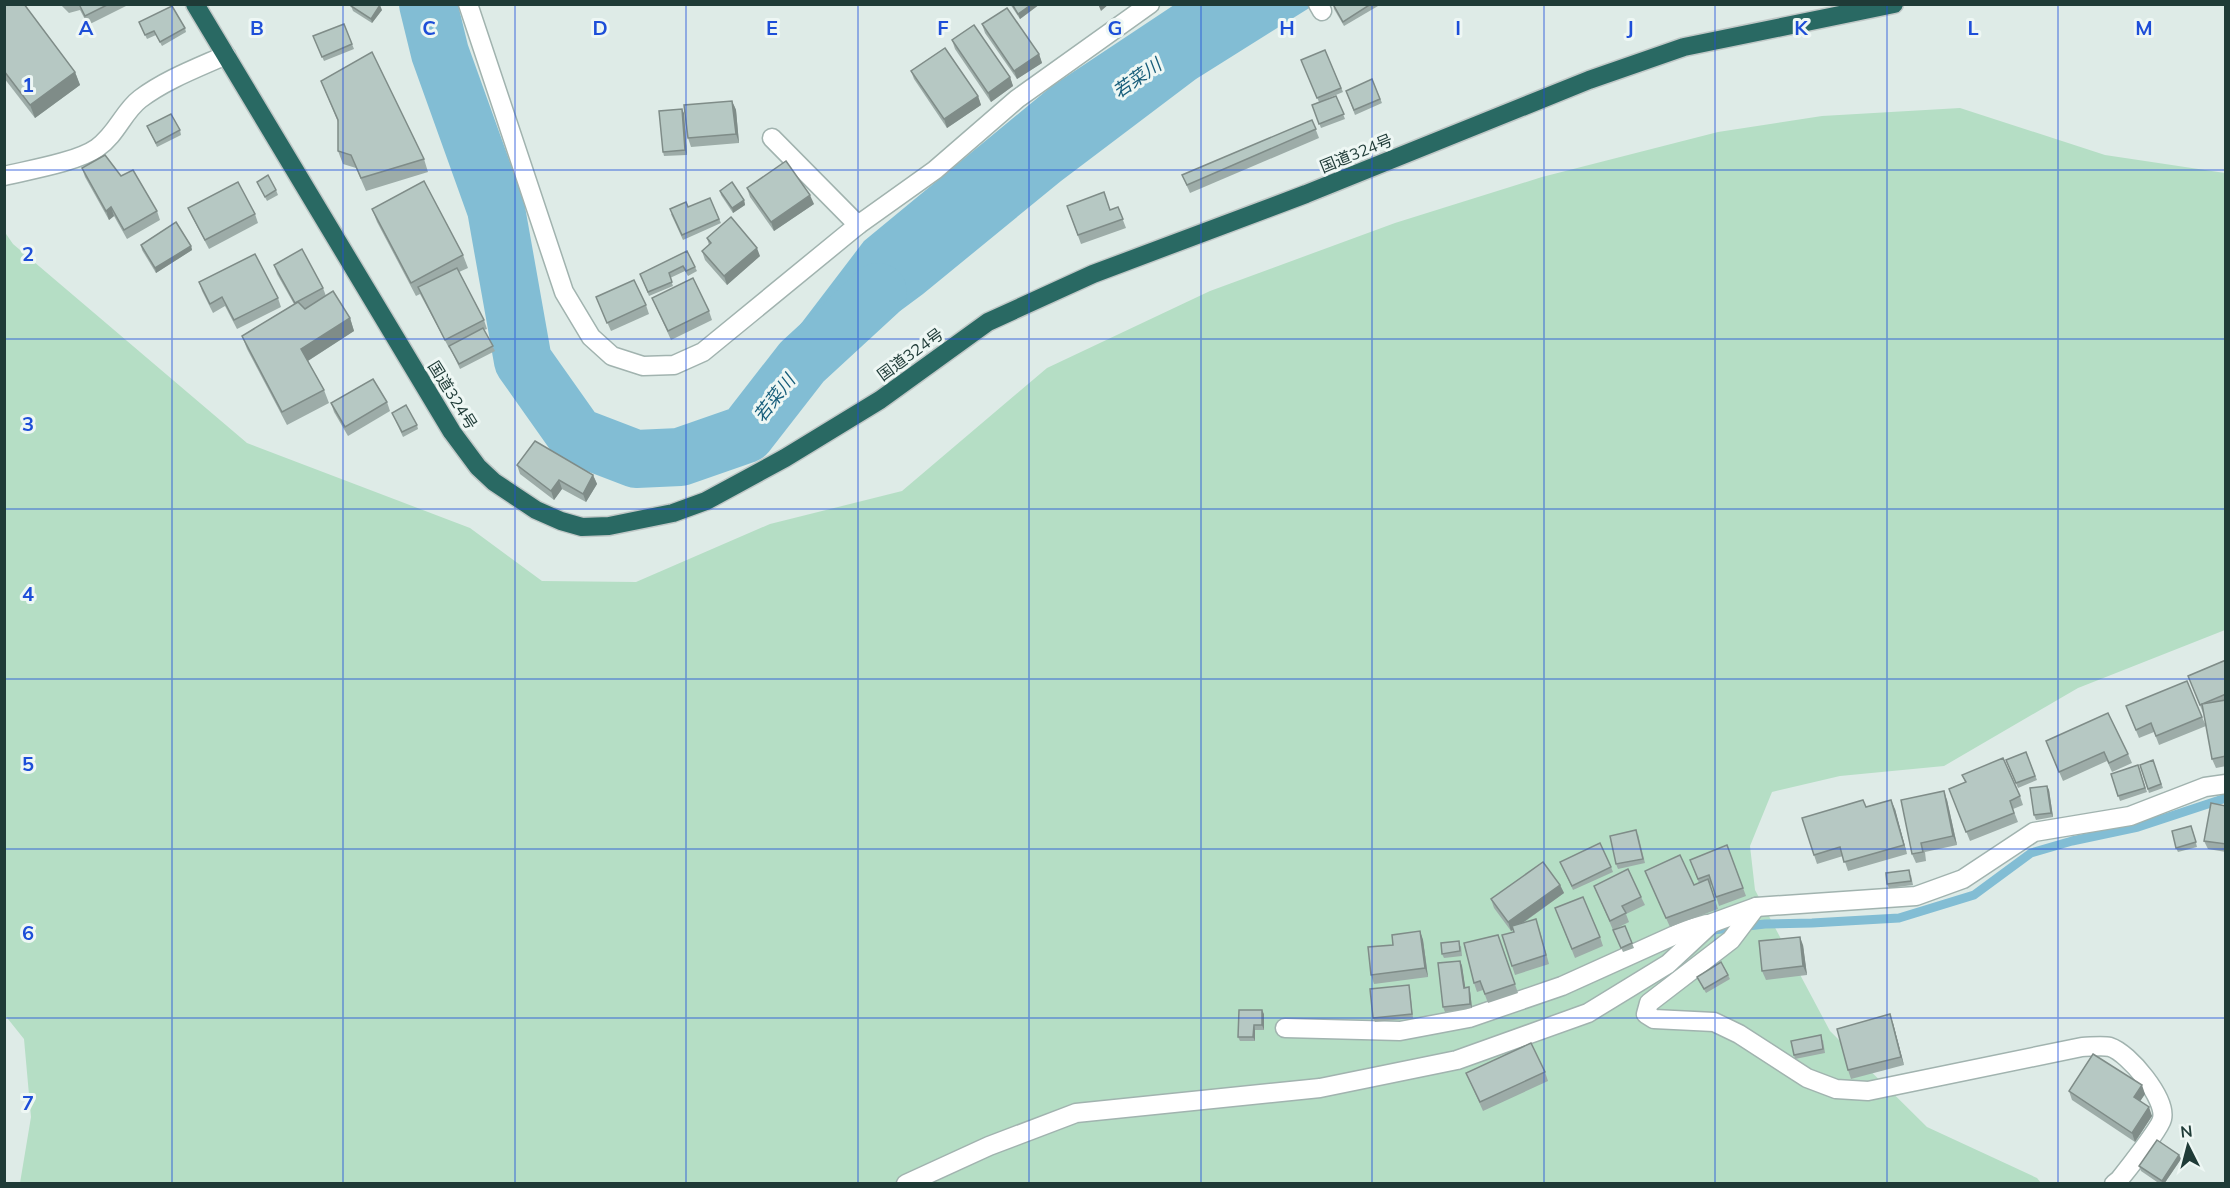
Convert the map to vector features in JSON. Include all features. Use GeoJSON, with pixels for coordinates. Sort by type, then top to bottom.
{"type":"FeatureCollection","features":[{"type":"Feature","properties":{"kind":"highway","name":"国道324号"},"geometry":{"type":"LineString","coordinates":[[195,4],[452,432],[478,467],[494,482],[536,510],[582,527],[633,522],[673,513],[706,501],[785,458],[880,400],[988,322],[1093,274],[1306,194],[1589,80],[1683,47],[1894,4]]}},
{"type":"Feature","properties":{"kind":"street"},"geometry":{"type":"LineString","coordinates":[[468,4],[564,292],[591,337],[612,356],[644,366],[674,365],[703,352],[858,225],[935,170],[1017,99],[1150,4]]}},
{"type":"Feature","properties":{"kind":"street"},"geometry":{"type":"LineString","coordinates":[[4,176],[54,164],[96,149],[112,136],[137,101],[160,86],[226,55]]}},
{"type":"Feature","properties":{"kind":"street"},"geometry":{"type":"LineString","coordinates":[[772,138],[858,225]]}},
{"type":"Feature","properties":{"kind":"street"},"geometry":{"type":"LineString","coordinates":[[1285,1028],[1400,1032],[1469,1018],[1562,986],[1686,930],[1756,907],[1916,896],[1963,879],[2034,832],[2130,816],[2205,787],[2226,784]]}},
{"type":"Feature","properties":{"kind":"street"},"geometry":{"type":"LineString","coordinates":[[1756,907],[1731,940],[1648,1003],[1646,1014],[1654,1019],[1714,1022],[1739,1034],[1806,1078],[1836,1089],[1868,1091],[2082,1047],[2110,1047],[2133,1064],[2152,1087],[2161,1103],[2162,1120],[2114,1184]]}},
{"type":"Feature","properties":{"kind":"street"},"geometry":{"type":"LineString","coordinates":[[906,1184],[989,1146],[1076,1113],[1320,1088],[1457,1060],[1588,1013],[1668,964],[1712,923]]}},
{"type":"Feature","properties":{"kind":"green space"},"geometry":{"type":"Polygon","coordinates":[[[1960,108],[2105,155],[2225,173],[2225,630],[2078,688],[1944,766],[1840,776],[1772,792],[1750,846],[1755,890],[1830,1031],[1927,1127],[2037,1178],[2041,1183],[20,1183],[31,1117],[24,1039],[4,1014],[4,231],[13,244],[247,443],[470,528],[542,581],[636,582],[770,524],[902,491],[1047,368],[1210,291],[1395,223],[1542,177],[1718,132],[1822,116],[1960,108]]]}},
{"type":"Feature","properties":{"kind":"water"},"geometry":{"type":"Polygon","coordinates":[[[1174,5],[1314,5],[1196,79],[1061,181],[923,294],[834,360],[800,325],[864,241],[1052,86],[1174,5]]]}},
{"type":"Feature","properties":{"kind":"building"},"geometry":{"type":"Polygon","coordinates":[[[4,4],[24,4],[75,72],[30,105],[4,71],[4,4]]]}},
{"type":"Feature","properties":{"kind":"building"},"geometry":{"type":"Polygon","coordinates":[[[79,4],[109,4],[85,16],[79,4]]]}},
{"type":"Feature","properties":{"kind":"building"},"geometry":{"type":"Polygon","coordinates":[[[352,4],[380,5],[371,19],[351,6],[352,4]]]}},
{"type":"Feature","properties":{"kind":"building"},"geometry":{"type":"Polygon","coordinates":[[[1012,4],[1032,4],[1018,14],[1012,4]]]}},
{"type":"Feature","properties":{"kind":"building"},"geometry":{"type":"Polygon","coordinates":[[[1333,4],[1371,4],[1343,22],[1333,4]]]}},
{"type":"Feature","properties":{"kind":"building"},"geometry":{"type":"Polygon","coordinates":[[[172,6],[185,28],[160,42],[154,31],[145,35],[139,22],[172,6]]]}},
{"type":"Feature","properties":{"kind":"building"},"geometry":{"type":"Polygon","coordinates":[[[1007,8],[1039,54],[1014,71],[982,24],[1007,8]]]}},
{"type":"Feature","properties":{"kind":"building"},"geometry":{"type":"Polygon","coordinates":[[[344,24],[352,44],[322,57],[313,36],[344,24]]]}},
{"type":"Feature","properties":{"kind":"building"},"geometry":{"type":"Polygon","coordinates":[[[974,25],[1010,77],[988,93],[952,40],[974,25]]]}},
{"type":"Feature","properties":{"kind":"building"},"geometry":{"type":"Polygon","coordinates":[[[945,48],[978,96],[944,119],[911,71],[945,48]]]}},
{"type":"Feature","properties":{"kind":"building"},"geometry":{"type":"Polygon","coordinates":[[[1325,50],[1341,88],[1317,98],[1301,60],[1325,50]]]}},
{"type":"Feature","properties":{"kind":"building"},"geometry":{"type":"Polygon","coordinates":[[[372,52],[424,159],[361,178],[351,155],[338,151],[338,120],[321,81],[372,52]]]}},
{"type":"Feature","properties":{"kind":"building"},"geometry":{"type":"Polygon","coordinates":[[[1372,79],[1380,99],[1354,110],[1346,91],[1372,79]]]}},
{"type":"Feature","properties":{"kind":"building"},"geometry":{"type":"Polygon","coordinates":[[[1336,96],[1344,114],[1319,124],[1312,105],[1336,96]]]}},
{"type":"Feature","properties":{"kind":"building"},"geometry":{"type":"Polygon","coordinates":[[[732,101],[736,134],[688,138],[684,105],[732,101]]]}},
{"type":"Feature","properties":{"kind":"building"},"geometry":{"type":"Polygon","coordinates":[[[682,109],[685,150],[663,152],[659,111],[682,109]]]}},
{"type":"Feature","properties":{"kind":"building"},"geometry":{"type":"Polygon","coordinates":[[[171,114],[180,130],[156,143],[147,126],[171,114]]]}},
{"type":"Feature","properties":{"kind":"building"},"geometry":{"type":"Polygon","coordinates":[[[1312,120],[1316,129],[1187,185],[1182,175],[1312,120]]]}},
{"type":"Feature","properties":{"kind":"building"},"geometry":{"type":"Polygon","coordinates":[[[105,155],[121,176],[133,170],[157,211],[124,230],[111,207],[106,211],[82,168],[105,155]]]}},
{"type":"Feature","properties":{"kind":"building"},"geometry":{"type":"Polygon","coordinates":[[[786,161],[810,195],[771,222],[747,188],[786,161]]]}},
{"type":"Feature","properties":{"kind":"building"},"geometry":{"type":"Polygon","coordinates":[[[268,175],[276,190],[265,197],[257,182],[268,175]]]}},
{"type":"Feature","properties":{"kind":"building"},"geometry":{"type":"Polygon","coordinates":[[[424,181],[463,255],[411,283],[372,209],[424,181]]]}},
{"type":"Feature","properties":{"kind":"building"},"geometry":{"type":"Polygon","coordinates":[[[238,182],[255,214],[205,240],[188,208],[238,182]]]}},
{"type":"Feature","properties":{"kind":"building"},"geometry":{"type":"Polygon","coordinates":[[[732,182],[744,200],[732,208],[720,191],[732,182]]]}},
{"type":"Feature","properties":{"kind":"building"},"geometry":{"type":"Polygon","coordinates":[[[1104,192],[1110,210],[1118,207],[1123,219],[1078,235],[1067,206],[1104,192]]]}},
{"type":"Feature","properties":{"kind":"building"},"geometry":{"type":"Polygon","coordinates":[[[710,198],[719,219],[682,235],[670,209],[686,202],[688,207],[710,198]]]}},
{"type":"Feature","properties":{"kind":"building"},"geometry":{"type":"Polygon","coordinates":[[[731,217],[757,248],[724,276],[702,251],[711,243],[707,238],[731,217]]]}},
{"type":"Feature","properties":{"kind":"building"},"geometry":{"type":"Polygon","coordinates":[[[176,222],[191,246],[155,268],[141,245],[176,222]]]}},
{"type":"Feature","properties":{"kind":"building"},"geometry":{"type":"Polygon","coordinates":[[[302,249],[323,288],[295,303],[274,265],[302,249]]]}},
{"type":"Feature","properties":{"kind":"building"},"geometry":{"type":"Polygon","coordinates":[[[687,251],[695,267],[686,271],[683,266],[669,273],[672,282],[648,292],[640,274],[687,251]]]}},
{"type":"Feature","properties":{"kind":"building"},"geometry":{"type":"Polygon","coordinates":[[[255,254],[278,298],[234,320],[222,297],[210,304],[199,282],[255,254]]]}},
{"type":"Feature","properties":{"kind":"building"},"geometry":{"type":"Polygon","coordinates":[[[457,268],[484,320],[445,340],[418,287],[457,268]]]}},
{"type":"Feature","properties":{"kind":"building"},"geometry":{"type":"Polygon","coordinates":[[[693,278],[709,311],[668,331],[652,298],[693,278]]]}},
{"type":"Feature","properties":{"kind":"building"},"geometry":{"type":"Polygon","coordinates":[[[634,280],[646,305],[607,323],[596,297],[634,280]]]}},
{"type":"Feature","properties":{"kind":"building"},"geometry":{"type":"Polygon","coordinates":[[[333,291],[350,318],[301,349],[324,390],[282,412],[242,336],[298,302],[305,309],[333,291]]]}},
{"type":"Feature","properties":{"kind":"building"},"geometry":{"type":"Polygon","coordinates":[[[483,328],[493,346],[459,364],[449,346],[483,328]]]}},
{"type":"Feature","properties":{"kind":"building"},"geometry":{"type":"Polygon","coordinates":[[[373,379],[387,402],[345,427],[331,403],[373,379]]]}},
{"type":"Feature","properties":{"kind":"building"},"geometry":{"type":"Polygon","coordinates":[[[406,405],[417,425],[402,432],[392,413],[406,405]]]}},
{"type":"Feature","properties":{"kind":"building"},"geometry":{"type":"Polygon","coordinates":[[[535,441],[593,475],[583,494],[559,480],[551,491],[517,465],[535,441]]]}},
{"type":"Feature","properties":{"kind":"building"},"geometry":{"type":"Polygon","coordinates":[[[2226,660],[2226,694],[2200,705],[2188,676],[2226,660]]]}},
{"type":"Feature","properties":{"kind":"building"},"geometry":{"type":"Polygon","coordinates":[[[2187,681],[2202,717],[2156,736],[2151,723],[2136,730],[2126,706],[2187,681]]]}},
{"type":"Feature","properties":{"kind":"building"},"geometry":{"type":"Polygon","coordinates":[[[2226,700],[2226,756],[2212,759],[2202,704],[2226,700]]]}},
{"type":"Feature","properties":{"kind":"building"},"geometry":{"type":"Polygon","coordinates":[[[2108,713],[2128,754],[2109,763],[2104,752],[2059,772],[2046,741],[2108,713]]]}},
{"type":"Feature","properties":{"kind":"building"},"geometry":{"type":"Polygon","coordinates":[[[2026,752],[2035,776],[2016,783],[2006,760],[2026,752]]]}},
{"type":"Feature","properties":{"kind":"building"},"geometry":{"type":"Polygon","coordinates":[[[2003,758],[2020,796],[2010,801],[2014,813],[1966,832],[1949,789],[1966,782],[1962,775],[2003,758]]]}},
{"type":"Feature","properties":{"kind":"building"},"geometry":{"type":"Polygon","coordinates":[[[2153,760],[2161,784],[2148,789],[2140,765],[2153,760]]]}},
{"type":"Feature","properties":{"kind":"building"},"geometry":{"type":"Polygon","coordinates":[[[2138,765],[2145,788],[2118,796],[2111,774],[2138,765]]]}},
{"type":"Feature","properties":{"kind":"building"},"geometry":{"type":"Polygon","coordinates":[[[2047,786],[2051,813],[2034,815],[2030,788],[2047,786]]]}},
{"type":"Feature","properties":{"kind":"building"},"geometry":{"type":"Polygon","coordinates":[[[1944,791],[1953,836],[1921,843],[1923,852],[1912,854],[1901,800],[1944,791]]]}},
{"type":"Feature","properties":{"kind":"building"},"geometry":{"type":"Polygon","coordinates":[[[1863,800],[1866,807],[1891,800],[1904,845],[1844,862],[1840,847],[1814,855],[1802,818],[1863,800]]]}},
{"type":"Feature","properties":{"kind":"building"},"geometry":{"type":"Polygon","coordinates":[[[2211,803],[2226,806],[2226,844],[2204,841],[2211,803]]]}},
{"type":"Feature","properties":{"kind":"building"},"geometry":{"type":"Polygon","coordinates":[[[2191,826],[2196,842],[2176,848],[2172,831],[2191,826]]]}},
{"type":"Feature","properties":{"kind":"building"},"geometry":{"type":"Polygon","coordinates":[[[1636,830],[1643,859],[1616,864],[1610,836],[1636,830]]]}},
{"type":"Feature","properties":{"kind":"building"},"geometry":{"type":"Polygon","coordinates":[[[1600,843],[1611,867],[1572,886],[1560,862],[1600,843]]]}},
{"type":"Feature","properties":{"kind":"building"},"geometry":{"type":"Polygon","coordinates":[[[1727,845],[1743,888],[1716,897],[1709,875],[1698,879],[1690,860],[1727,845]]]}},
{"type":"Feature","properties":{"kind":"building"},"geometry":{"type":"Polygon","coordinates":[[[1680,855],[1694,885],[1708,879],[1715,900],[1666,918],[1645,871],[1680,855]]]}},
{"type":"Feature","properties":{"kind":"building"},"geometry":{"type":"Polygon","coordinates":[[[1543,862],[1560,885],[1508,922],[1491,899],[1543,862]]]}},
{"type":"Feature","properties":{"kind":"building"},"geometry":{"type":"Polygon","coordinates":[[[1628,869],[1641,897],[1622,906],[1626,913],[1610,921],[1594,886],[1628,869]]]}},
{"type":"Feature","properties":{"kind":"building"},"geometry":{"type":"Polygon","coordinates":[[[1909,870],[1911,881],[1887,884],[1886,873],[1909,870]]]}},
{"type":"Feature","properties":{"kind":"building"},"geometry":{"type":"Polygon","coordinates":[[[1583,897],[1600,937],[1572,949],[1555,908],[1583,897]]]}},
{"type":"Feature","properties":{"kind":"building"},"geometry":{"type":"Polygon","coordinates":[[[1536,919],[1546,955],[1512,966],[1502,935],[1514,932],[1512,926],[1536,919]]]}},
{"type":"Feature","properties":{"kind":"building"},"geometry":{"type":"Polygon","coordinates":[[[1625,926],[1632,943],[1621,948],[1613,930],[1625,926]]]}},
{"type":"Feature","properties":{"kind":"building"},"geometry":{"type":"Polygon","coordinates":[[[1420,931],[1425,968],[1371,975],[1368,947],[1393,945],[1392,935],[1420,931]]]}},
{"type":"Feature","properties":{"kind":"building"},"geometry":{"type":"Polygon","coordinates":[[[1498,935],[1515,984],[1485,994],[1480,981],[1474,983],[1464,943],[1498,935]]]}},
{"type":"Feature","properties":{"kind":"building"},"geometry":{"type":"Polygon","coordinates":[[[1800,937],[1803,966],[1762,971],[1759,941],[1800,937]]]}},
{"type":"Feature","properties":{"kind":"building"},"geometry":{"type":"Polygon","coordinates":[[[1459,941],[1460,951],[1442,954],[1441,943],[1459,941]]]}},
{"type":"Feature","properties":{"kind":"building"},"geometry":{"type":"Polygon","coordinates":[[[1460,961],[1464,988],[1469,987],[1470,1004],[1443,1007],[1438,963],[1460,961]]]}},
{"type":"Feature","properties":{"kind":"building"},"geometry":{"type":"Polygon","coordinates":[[[1721,962],[1728,975],[1704,989],[1697,977],[1721,962]]]}},
{"type":"Feature","properties":{"kind":"building"},"geometry":{"type":"Polygon","coordinates":[[[1409,985],[1412,1014],[1373,1018],[1370,989],[1409,985]]]}},
{"type":"Feature","properties":{"kind":"building"},"geometry":{"type":"Polygon","coordinates":[[[1239,1010],[1262,1010],[1262,1025],[1254,1025],[1253,1037],[1238,1037],[1239,1010]]]}},
{"type":"Feature","properties":{"kind":"building"},"geometry":{"type":"Polygon","coordinates":[[[1890,1014],[1901,1057],[1848,1070],[1837,1029],[1890,1014]]]}},
{"type":"Feature","properties":{"kind":"building"},"geometry":{"type":"Polygon","coordinates":[[[1821,1035],[1823,1049],[1794,1055],[1791,1041],[1821,1035]]]}},
{"type":"Feature","properties":{"kind":"building"},"geometry":{"type":"Polygon","coordinates":[[[1531,1043],[1545,1072],[1480,1102],[1466,1073],[1531,1043]]]}},
{"type":"Feature","properties":{"kind":"building"},"geometry":{"type":"Polygon","coordinates":[[[2093,1054],[2142,1085],[2134,1097],[2149,1107],[2132,1133],[2069,1091],[2093,1054]]]}},
{"type":"Feature","properties":{"kind":"building"},"geometry":{"type":"Polygon","coordinates":[[[2157,1140],[2179,1155],[2162,1181],[2139,1166],[2157,1140]]]}},
{"type":"Feature","properties":{"kind":"waterway","name":"若菜川"},"geometry":{"type":"LineString","coordinates":[[428,4],[440,53],[496,209],[523,361],[576,436],[636,459],[680,457],[746,434],[802,362],[878,292]]}},
{"type":"Feature","properties":{"kind":"waterway"},"geometry":{"type":"LineString","coordinates":[[1713,930],[1765,924],[1899,918],[1974,895],[2031,853],[2072,841],[2138,827],[2226,798]]}}]}
